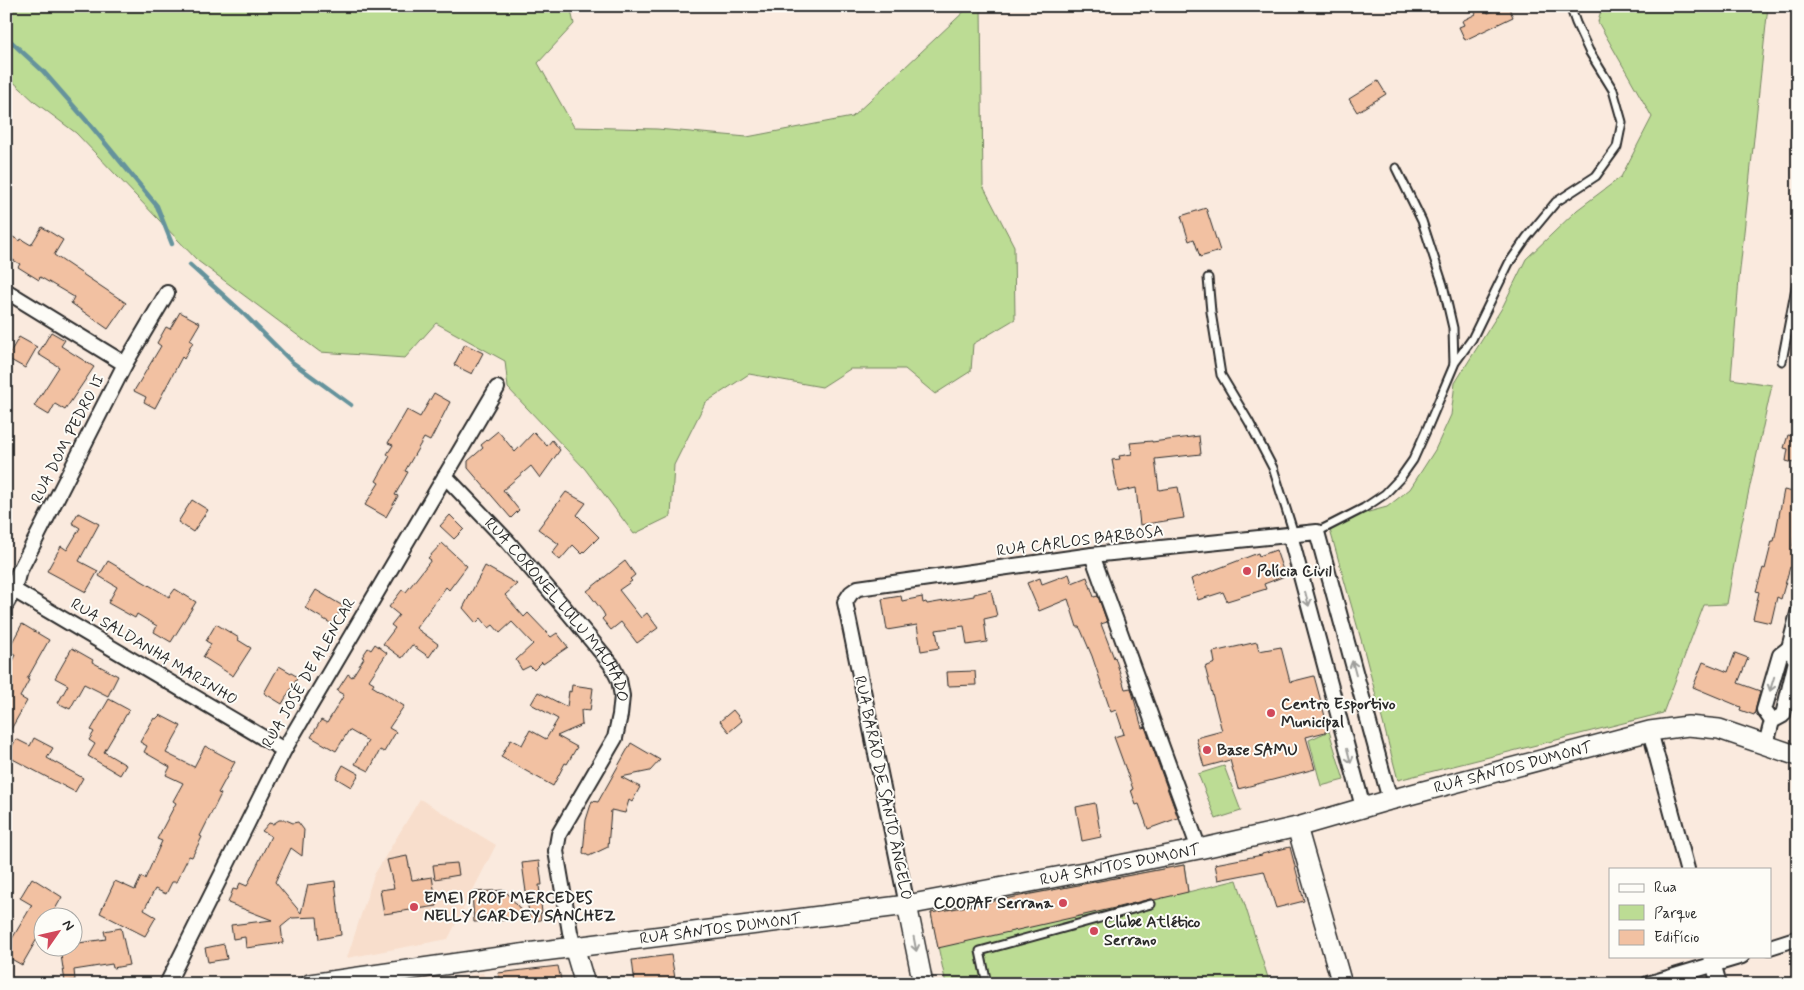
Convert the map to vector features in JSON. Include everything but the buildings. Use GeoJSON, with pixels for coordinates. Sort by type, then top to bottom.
{"type":"FeatureCollection","features":[{"type":"Feature","properties":{"kind":"main road","name":"RUA SANTOS DUMONT"},"geometry":{"type":"LineString","coordinates":[[310,984],[574,947],[907,905],[1199,849],[1298,827],[1363,807],[1650,731],[1688,726],[1719,730],[1798,756]]}},
{"type":"Feature","properties":{"kind":"main road"},"geometry":{"type":"LineString","coordinates":[[1298,827],[1342,984]]}},
{"type":"Feature","properties":{"kind":"main road","name":"RUA BARÃO DE SANTO ÂNGELO"},"geometry":{"type":"LineString","coordinates":[[907,905],[923,984]]}},
{"type":"Feature","properties":{"kind":"main road","name":"RUA CORONEL LULU MACHADO"},"geometry":{"type":"LineString","coordinates":[[574,947],[585,984]]}},
{"type":"Feature","properties":{"kind":"street"},"geometry":{"type":"LineString","coordinates":[[6,291],[125,364]]}},
{"type":"Feature","properties":{"kind":"street","name":"RUA DOM PEDRO II"},"geometry":{"type":"LineString","coordinates":[[6,604],[10,588],[125,364],[167,293]]}},
{"type":"Feature","properties":{"kind":"street","name":"RUA JOSÉ DE ALENCAR"},"geometry":{"type":"LineString","coordinates":[[167,984],[284,750],[497,388]]}},
{"type":"Feature","properties":{"kind":"street","name":"RUA CORONEL LULU MACHADO"},"geometry":{"type":"LineString","coordinates":[[444,476],[508,542],[610,664],[619,680],[622,696],[615,738],[559,834],[556,851],[574,947]]}},
{"type":"Feature","properties":{"kind":"street","name":"RUA CARLOS BARBOSA"},"geometry":{"type":"LineString","coordinates":[[851,593],[858,588],[1092,555],[1317,532]]}},
{"type":"Feature","properties":{"kind":"street"},"geometry":{"type":"LineString","coordinates":[[1317,532],[1390,800]]}},
{"type":"Feature","properties":{"kind":"street"},"geometry":{"type":"LineString","coordinates":[[1292,534],[1363,807]]}},
{"type":"Feature","properties":{"kind":"street"},"geometry":{"type":"LineString","coordinates":[[1092,555],[1199,849]]}},
{"type":"Feature","properties":{"kind":"street","name":"RUA SALDANHA MARINHO"},"geometry":{"type":"LineString","coordinates":[[10,588],[284,750]]}},
{"type":"Feature","properties":{"kind":"street","name":"RUA BARÃO DE SANTO ÂNGELO"},"geometry":{"type":"LineString","coordinates":[[851,593],[845,602],[907,905]]}},
{"type":"Feature","properties":{"kind":"street"},"geometry":{"type":"LineString","coordinates":[[1772,721],[1764,710],[1780,655],[1789,648],[1798,613]]}},
{"type":"Feature","properties":{"kind":"street"},"geometry":{"type":"LineString","coordinates":[[1772,721],[1783,716],[1796,661],[1789,648]]}},
{"type":"Feature","properties":{"kind":"street"},"geometry":{"type":"LineString","coordinates":[[1766,744],[1772,721]]}},
{"type":"Feature","properties":{"kind":"street"},"geometry":{"type":"LineString","coordinates":[[1650,731],[1687,868]]}},
{"type":"Feature","properties":{"kind":"street"},"geometry":{"type":"LineString","coordinates":[[1772,946],[1798,938]]}},
{"type":"Feature","properties":{"kind":"street"},"geometry":{"type":"LineString","coordinates":[[1648,984],[1712,961],[1730,958]]}},
{"type":"Feature","properties":{"kind":"street"},"geometry":{"type":"LineString","coordinates":[[1712,961],[1719,984]]}},
{"type":"Feature","properties":{"kind":"lane"},"geometry":{"type":"LineString","coordinates":[[1317,532],[1364,508],[1385,494],[1401,477],[1413,460],[1454,365],[1472,339],[1509,263],[1527,237],[1556,202],[1596,176],[1617,147],[1622,122],[1614,90],[1588,51],[1570,6]]}},
{"type":"Feature","properties":{"kind":"lane"},"geometry":{"type":"LineString","coordinates":[[1396,168],[1422,220],[1443,285],[1453,328],[1454,365]]}},
{"type":"Feature","properties":{"kind":"lane"},"geometry":{"type":"LineString","coordinates":[[1208,278],[1211,312],[1221,375],[1249,422],[1273,468],[1292,534]]}},
{"type":"Feature","properties":{"kind":"lane"},"geometry":{"type":"LineString","coordinates":[[1782,361],[1798,278]]}},
{"type":"Feature","properties":{"kind":"lane"},"geometry":{"type":"LineString","coordinates":[[987,984],[980,951],[1151,904]]}},
{"type":"Feature","properties":{"kind":"shaded area","name":"EMEI PROF MERCEDES NELLY GARDEY SANCHEZ"},"geometry":{"type":"Polygon","coordinates":[[[420,799],[496,845],[448,939],[347,958],[374,875],[420,799]]]}},
{"type":"Feature","properties":{"kind":"shaded area"},"geometry":{"type":"Polygon","coordinates":[[[483,973],[487,984],[423,984],[483,973]]]}},
{"type":"Feature","properties":{"kind":"green space"},"geometry":{"type":"Polygon","coordinates":[[[6,6],[570,6],[574,24],[538,63],[574,127],[657,129],[747,137],[852,117],[970,6],[981,6],[983,186],[1014,246],[1015,319],[973,344],[971,371],[935,394],[905,369],[850,369],[822,387],[749,374],[705,403],[674,465],[671,516],[634,534],[585,469],[508,388],[505,361],[436,323],[405,358],[320,352],[198,261],[76,133],[36,103],[6,75],[6,6]]]}},
{"type":"Feature","properties":{"kind":"green space"},"geometry":{"type":"Polygon","coordinates":[[[1602,6],[1768,6],[1739,279],[1731,379],[1772,385],[1739,536],[1727,604],[1704,605],[1663,713],[1398,780],[1328,523],[1387,507],[1410,489],[1435,450],[1451,415],[1455,383],[1502,308],[1526,259],[1577,210],[1621,177],[1652,117],[1598,22],[1602,6]]]}},
{"type":"Feature","properties":{"kind":"green space"},"geometry":{"type":"Polygon","coordinates":[[[1329,731],[1344,780],[1321,786],[1309,740],[1329,731]]]}},
{"type":"Feature","properties":{"kind":"green space"},"geometry":{"type":"Polygon","coordinates":[[[1224,766],[1241,811],[1216,819],[1198,774],[1224,766]]]}},
{"type":"Feature","properties":{"kind":"green space","name":"Clube Atlético Serrano"},"geometry":{"type":"Polygon","coordinates":[[[1184,865],[1188,892],[1237,880],[1270,984],[946,984],[931,913],[1184,865]]]}},
{"type":"Feature","properties":{"kind":"waterway"},"geometry":{"type":"LineString","coordinates":[[6,37],[43,71],[157,206],[172,244]]}},
{"type":"Feature","properties":{"kind":"waterway"},"geometry":{"type":"LineString","coordinates":[[190,265],[243,313],[292,362],[351,405]]}},
{"type":"Feature","properties":{"kind":"place","name":"Polícia Civil"},"geometry":{"type":"Point","coordinates":[1247,571]}},
{"type":"Feature","properties":{"kind":"place","name":"Centro Esportivo Municipal"},"geometry":{"type":"Point","coordinates":[1271,713]}},
{"type":"Feature","properties":{"kind":"place","name":"Base SAMU"},"geometry":{"type":"Point","coordinates":[1207,750]}},
{"type":"Feature","properties":{"kind":"place","name":"COOPAF Serrana"},"geometry":{"type":"Point","coordinates":[1063,903]}},
{"type":"Feature","properties":{"kind":"place","name":"EMEI PROF MERCEDES NELLY GARDEY SANCHEZ"},"geometry":{"type":"Point","coordinates":[414,907]}},
{"type":"Feature","properties":{"kind":"place","name":"Clube Atlético Serrano"},"geometry":{"type":"Point","coordinates":[1094,931]}}]}
